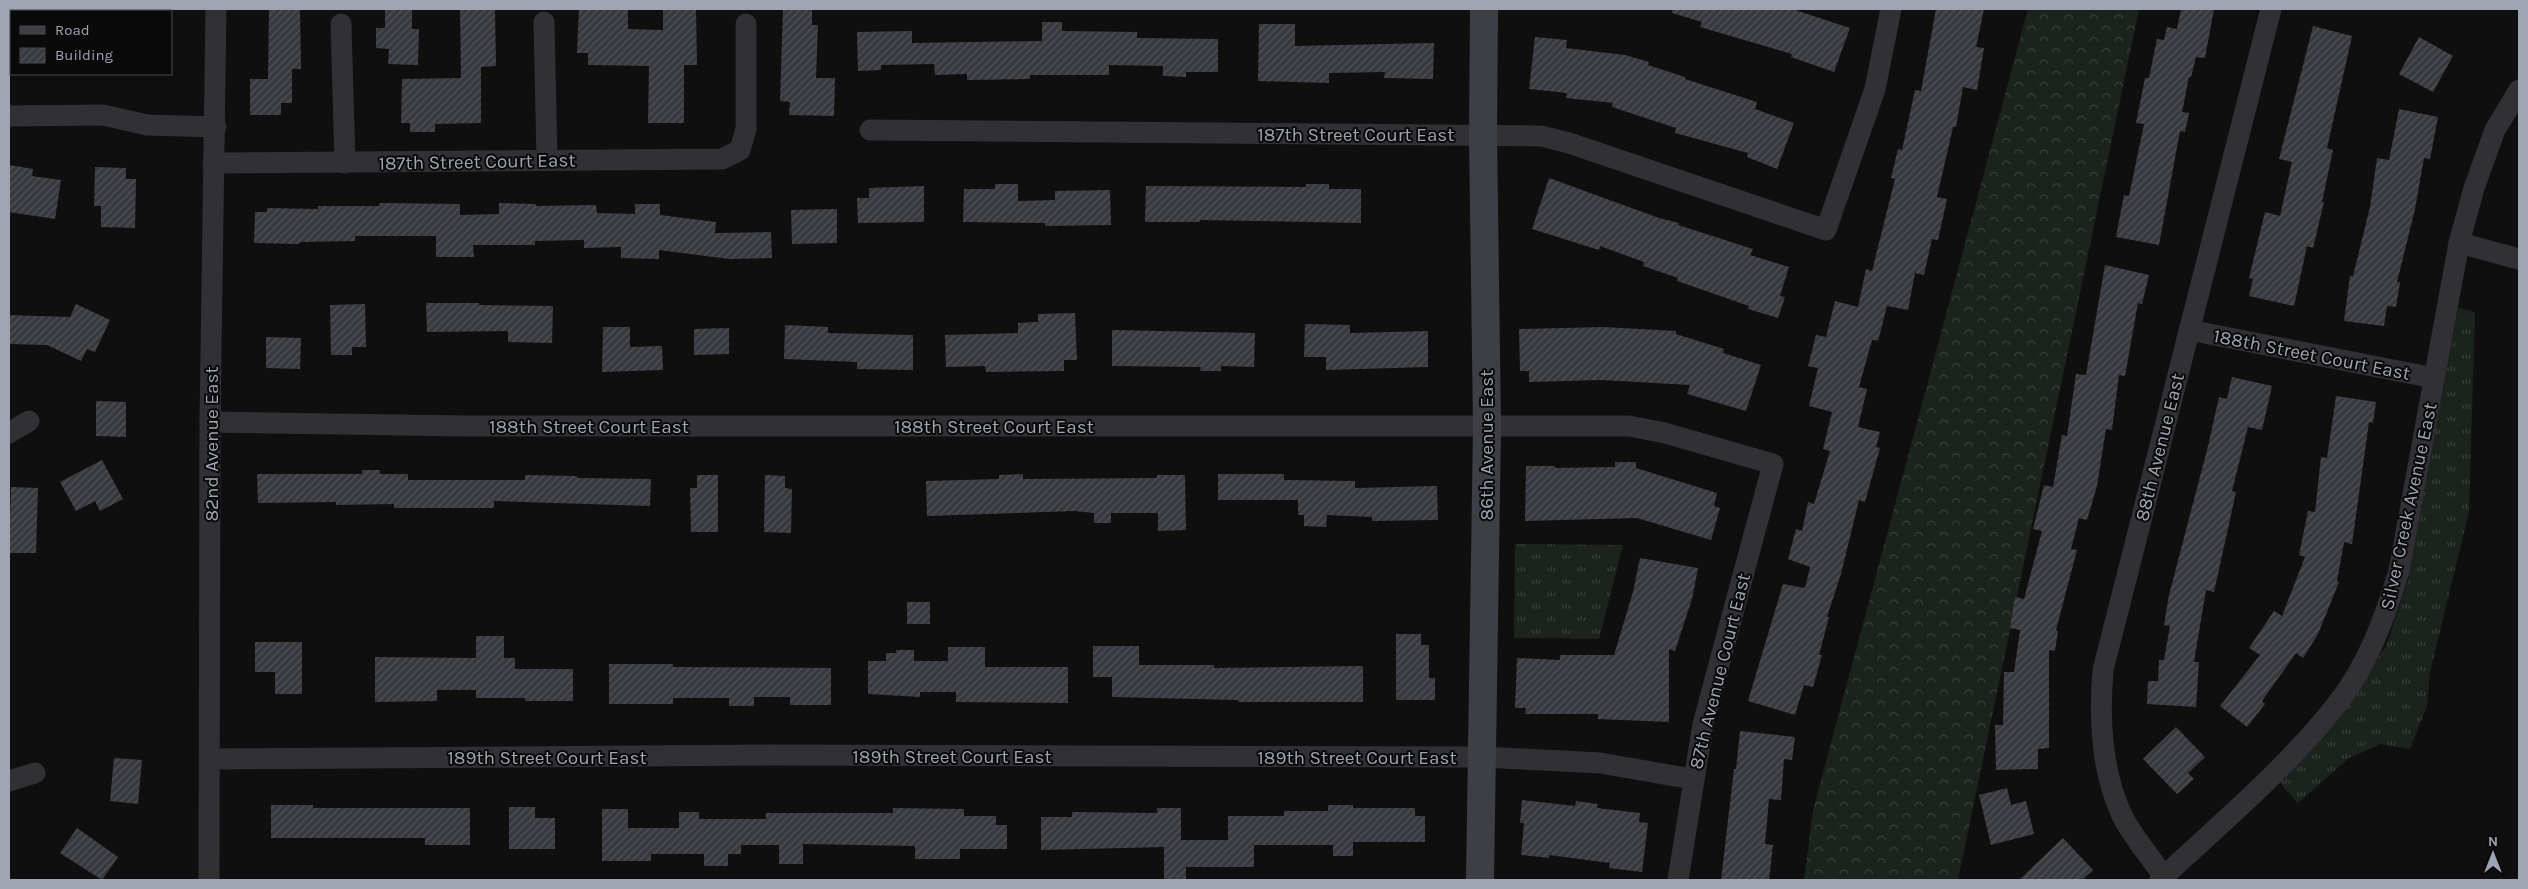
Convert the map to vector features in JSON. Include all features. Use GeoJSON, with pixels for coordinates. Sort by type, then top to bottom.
{"type":"FeatureCollection","features":[{"type":"Feature","properties":{"kind":"street","name":"82nd Avenue East"},"geometry":{"type":"LineString","coordinates":[[209,880],[210,422],[213,163],[216,127],[216,9]]}},
{"type":"Feature","properties":{"kind":"street","name":"86th Avenue East"},"geometry":{"type":"LineString","coordinates":[[1480,880],[1487,427],[1483,135],[1484,9]]}},
{"type":"Feature","properties":{"kind":"street","name":"187th Street Court East"},"geometry":{"type":"LineString","coordinates":[[870,130],[1541,136],[1569,143],[1826,230],[1875,89],[1891,9]]}},
{"type":"Feature","properties":{"kind":"street","name":"88th Avenue East"},"geometry":{"type":"LineString","coordinates":[[2162,878],[2122,814],[2107,771],[2101,694],[2108,645],[2272,9]]}},
{"type":"Feature","properties":{"kind":"street"},"geometry":{"type":"LineString","coordinates":[[544,22],[547,160]]}},
{"type":"Feature","properties":{"kind":"street"},"geometry":{"type":"LineString","coordinates":[[341,24],[344,163]]}},
{"type":"Feature","properties":{"kind":"street","name":"187th Street Court East"},"geometry":{"type":"LineString","coordinates":[[213,163],[722,159],[740,150],[746,129],[746,24]]}},
{"type":"Feature","properties":{"kind":"street","name":"Silver Creek Avenue East"},"geometry":{"type":"LineString","coordinates":[[2162,878],[2281,768],[2338,703],[2364,662],[2386,616],[2399,570],[2459,243],[2474,188],[2496,130],[2519,90]]}},
{"type":"Feature","properties":{"kind":"street"},"geometry":{"type":"LineString","coordinates":[[9,116],[103,114],[147,125],[216,127]]}},
{"type":"Feature","properties":{"kind":"street"},"geometry":{"type":"LineString","coordinates":[[2459,243],[2519,259]]}},
{"type":"Feature","properties":{"kind":"street","name":"188th Street Court East"},"geometry":{"type":"LineString","coordinates":[[2189,330],[2434,378]]}},
{"type":"Feature","properties":{"kind":"street"},"geometry":{"type":"LineString","coordinates":[[9,432],[29,421]]}},
{"type":"Feature","properties":{"kind":"street","name":"188th Street Court East"},"geometry":{"type":"LineString","coordinates":[[210,422],[466,426],[1629,426],[1665,432],[1773,464]]}},
{"type":"Feature","properties":{"kind":"street","name":"87th Avenue Court East"},"geometry":{"type":"LineString","coordinates":[[1678,880],[1692,779],[1709,698],[1773,464]]}},
{"type":"Feature","properties":{"kind":"street","name":"189th Street Court East"},"geometry":{"type":"LineString","coordinates":[[210,759],[769,756],[1482,757],[1600,763],[1692,779]]}},
{"type":"Feature","properties":{"kind":"street"},"geometry":{"type":"LineString","coordinates":[[9,781],[35,773]]}},
{"type":"Feature","properties":{"kind":"green space"},"geometry":{"type":"Polygon","coordinates":[[[2028,9],[2139,9],[1958,880],[1804,880],[1813,810],[2028,9]]]}},
{"type":"Feature","properties":{"kind":"green space"},"geometry":{"type":"Polygon","coordinates":[[[2458,308],[2475,312],[2469,512],[2430,672],[2427,706],[2410,749],[2381,744],[2349,758],[2298,803],[2280,783],[2354,696],[2387,644],[2408,579],[2458,308]]]}},
{"type":"Feature","properties":{"kind":"green space"},"geometry":{"type":"Polygon","coordinates":[[[1515,544],[1623,545],[1599,639],[1514,638],[1515,544]]]}},
{"type":"Feature","properties":{"kind":"building"},"geometry":{"type":"Polygon","coordinates":[[[269,9],[300,9],[301,69],[292,69],[292,103],[281,103],[281,115],[250,115],[250,79],[268,79],[269,9]]]}},
{"type":"Feature","properties":{"kind":"building"},"geometry":{"type":"Polygon","coordinates":[[[385,9],[412,9],[412,29],[419,29],[418,65],[388,64],[389,49],[376,48],[376,28],[385,28],[385,9]]]}},
{"type":"Feature","properties":{"kind":"building"},"geometry":{"type":"Polygon","coordinates":[[[460,9],[495,9],[496,66],[481,67],[481,123],[435,124],[435,132],[410,132],[410,123],[401,123],[402,79],[461,78],[460,9]]]}},
{"type":"Feature","properties":{"kind":"building"},"geometry":{"type":"Polygon","coordinates":[[[579,9],[628,9],[628,29],[663,30],[663,9],[696,9],[697,65],[684,65],[684,123],[648,123],[649,66],[588,65],[588,53],[577,53],[579,9]]]}},
{"type":"Feature","properties":{"kind":"building"},"geometry":{"type":"Polygon","coordinates":[[[783,9],[812,9],[812,25],[818,25],[816,78],[835,78],[834,116],[789,115],[790,102],[780,101],[783,9]]]}},
{"type":"Feature","properties":{"kind":"building"},"geometry":{"type":"Polygon","coordinates":[[[1672,9],[1792,9],[1850,28],[1834,72],[1791,57],[1792,54],[1700,27],[1702,22],[1672,13],[1672,9]]]}},
{"type":"Feature","properties":{"kind":"building"},"geometry":{"type":"Polygon","coordinates":[[[1936,9],[1984,9],[1976,47],[1984,48],[1977,90],[1963,87],[1956,127],[1953,127],[1937,197],[1947,199],[1938,240],[1932,239],[1924,275],[1915,273],[1908,310],[1887,306],[1878,341],[1872,340],[1859,387],[1867,389],[1858,427],[1880,432],[1876,447],[1880,448],[1865,502],[1859,500],[1841,574],[1827,617],[1829,617],[1819,655],[1822,655],[1813,687],[1804,685],[1795,715],[1748,701],[1783,584],[1805,588],[1810,567],[1788,559],[1796,529],[1802,531],[1808,502],[1814,504],[1830,451],[1823,449],[1832,412],[1809,406],[1818,368],[1808,366],[1816,335],[1826,337],[1835,301],[1858,307],[1866,269],[1872,271],[1895,179],[1891,178],[1898,149],[1902,150],[1915,90],[1921,91],[1936,9]]]}},
{"type":"Feature","properties":{"kind":"building"},"geometry":{"type":"Polygon","coordinates":[[[2181,9],[2214,9],[2205,58],[2196,57],[2191,77],[2189,77],[2182,112],[2189,113],[2185,132],[2180,131],[2159,245],[2116,237],[2124,195],[2129,196],[2144,124],[2136,123],[2145,78],[2149,78],[2157,39],[2164,40],[2167,27],[2177,29],[2181,9]]]}},
{"type":"Feature","properties":{"kind":"building"},"geometry":{"type":"Polygon","coordinates":[[[1042,22],[1062,22],[1062,31],[1137,32],[1137,38],[1218,39],[1218,72],[1186,72],[1186,77],[1163,76],[1163,66],[1109,65],[1109,75],[1030,75],[1030,79],[967,80],[967,74],[935,75],[934,64],[881,65],[881,70],[858,71],[857,32],[912,31],[912,43],[1042,41],[1042,22]]]}},
{"type":"Feature","properties":{"kind":"building"},"geometry":{"type":"Polygon","coordinates":[[[1259,24],[1295,24],[1295,46],[1434,43],[1433,79],[1384,78],[1385,72],[1329,73],[1329,83],[1258,81],[1259,24]]]}},
{"type":"Feature","properties":{"kind":"building"},"geometry":{"type":"Polygon","coordinates":[[[2313,26],[2352,36],[2327,148],[2333,150],[2322,202],[2324,202],[2313,248],[2307,246],[2294,306],[2249,296],[2253,279],[2249,278],[2265,212],[2280,216],[2292,162],[2279,159],[2313,26]]]}},
{"type":"Feature","properties":{"kind":"building"},"geometry":{"type":"Polygon","coordinates":[[[1535,37],[1567,40],[1566,48],[1625,55],[1649,62],[1648,65],[1685,77],[1685,79],[1757,102],[1755,109],[1794,123],[1777,169],[1747,157],[1748,153],[1675,133],[1676,128],[1612,107],[1613,103],[1566,98],[1567,93],[1529,89],[1535,37]]]}},
{"type":"Feature","properties":{"kind":"building"},"geometry":{"type":"Polygon","coordinates":[[[2419,37],[2453,56],[2433,92],[2399,74],[2419,37]]]}},
{"type":"Feature","properties":{"kind":"building"},"geometry":{"type":"Polygon","coordinates":[[[2399,109],[2438,117],[2430,159],[2424,158],[2415,209],[2397,282],[2400,282],[2396,307],[2387,306],[2384,326],[2344,321],[2350,276],[2353,276],[2370,207],[2377,158],[2389,160],[2399,109]]]}},
{"type":"Feature","properties":{"kind":"building"},"geometry":{"type":"Polygon","coordinates":[[[10,165],[33,169],[32,176],[61,180],[55,219],[9,212],[10,165]]]}},
{"type":"Feature","properties":{"kind":"building"},"geometry":{"type":"Polygon","coordinates":[[[95,167],[126,168],[126,179],[136,179],[135,228],[101,227],[101,206],[94,206],[95,167]]]}},
{"type":"Feature","properties":{"kind":"building"},"geometry":{"type":"Polygon","coordinates":[[[1549,178],[1659,218],[1679,223],[1678,225],[1753,249],[1750,255],[1789,267],[1780,296],[1785,297],[1778,318],[1748,309],[1749,306],[1677,281],[1678,278],[1643,266],[1644,262],[1600,246],[1599,250],[1532,229],[1549,178]]]}},
{"type":"Feature","properties":{"kind":"building"},"geometry":{"type":"Polygon","coordinates":[[[995,184],[1018,184],[1018,201],[1055,200],[1055,191],[1110,190],[1111,225],[1045,226],[1045,223],[963,222],[964,189],[995,189],[995,184]]]}},
{"type":"Feature","properties":{"kind":"building"},"geometry":{"type":"Polygon","coordinates":[[[1306,184],[1329,184],[1329,189],[1361,189],[1361,223],[1200,220],[1200,222],[1145,222],[1146,186],[1306,187],[1306,184]]]}},
{"type":"Feature","properties":{"kind":"building"},"geometry":{"type":"Polygon","coordinates":[[[924,186],[924,222],[858,223],[857,198],[869,198],[869,188],[924,186]]]}},
{"type":"Feature","properties":{"kind":"building"},"geometry":{"type":"Polygon","coordinates":[[[380,203],[460,204],[460,215],[499,214],[499,203],[536,204],[536,206],[596,205],[597,213],[635,214],[635,204],[660,204],[660,215],[716,222],[715,233],[771,232],[772,258],[729,259],[659,250],[659,259],[621,258],[621,247],[584,248],[584,240],[535,241],[535,245],[473,245],[474,257],[436,257],[436,236],[355,236],[355,241],[300,242],[299,244],[254,243],[255,212],[267,212],[267,208],[318,209],[318,206],[379,206],[380,203]]]}},
{"type":"Feature","properties":{"kind":"building"},"geometry":{"type":"Polygon","coordinates":[[[837,209],[837,243],[792,244],[791,210],[837,209]]]}},
{"type":"Feature","properties":{"kind":"building"},"geometry":{"type":"Polygon","coordinates":[[[2105,265],[2149,275],[2142,304],[2138,303],[2125,376],[2119,375],[2112,430],[2106,429],[2097,486],[2087,520],[2079,518],[2071,549],[2077,550],[2056,630],[2058,631],[2055,651],[2049,650],[2049,748],[2038,749],[2038,769],[1996,770],[1995,725],[2003,725],[2004,672],[2014,672],[2020,630],[2010,628],[2015,597],[2024,599],[2042,531],[2033,529],[2044,485],[2053,487],[2062,435],[2067,436],[2076,374],[2086,375],[2105,265]]]}},
{"type":"Feature","properties":{"kind":"building"},"geometry":{"type":"Polygon","coordinates":[[[426,303],[553,306],[552,343],[508,342],[508,331],[427,332],[426,303]]]}},
{"type":"Feature","properties":{"kind":"building"},"geometry":{"type":"Polygon","coordinates":[[[76,304],[110,320],[95,352],[87,349],[81,361],[47,345],[9,344],[9,315],[70,317],[76,304]]]}},
{"type":"Feature","properties":{"kind":"building"},"geometry":{"type":"Polygon","coordinates":[[[365,304],[366,347],[352,347],[352,355],[331,355],[330,305],[365,304]]]}},
{"type":"Feature","properties":{"kind":"building"},"geometry":{"type":"Polygon","coordinates":[[[1075,313],[1077,360],[1064,360],[1064,371],[986,372],[985,366],[946,367],[945,335],[1018,333],[1018,323],[1038,322],[1038,314],[1075,313]]]}},
{"type":"Feature","properties":{"kind":"building"},"geometry":{"type":"Polygon","coordinates":[[[1305,324],[1350,325],[1350,333],[1428,331],[1428,367],[1326,370],[1326,357],[1304,357],[1305,324]]]}},
{"type":"Feature","properties":{"kind":"building"},"geometry":{"type":"Polygon","coordinates":[[[785,325],[828,327],[828,333],[913,335],[913,370],[857,369],[857,362],[784,359],[785,325]]]}},
{"type":"Feature","properties":{"kind":"building"},"geometry":{"type":"Polygon","coordinates":[[[603,327],[630,327],[630,347],[662,346],[663,370],[602,372],[603,327]]]}},
{"type":"Feature","properties":{"kind":"building"},"geometry":{"type":"Polygon","coordinates":[[[1603,327],[1676,331],[1676,334],[1724,349],[1723,353],[1761,365],[1746,411],[1687,394],[1690,385],[1602,380],[1529,382],[1529,371],[1520,371],[1519,329],[1603,327]]]}},
{"type":"Feature","properties":{"kind":"building"},"geometry":{"type":"Polygon","coordinates":[[[729,328],[729,354],[694,355],[694,329],[729,328]]]}},
{"type":"Feature","properties":{"kind":"building"},"geometry":{"type":"Polygon","coordinates":[[[1112,330],[1255,333],[1254,367],[1221,366],[1221,371],[1200,371],[1201,367],[1112,366],[1112,330]]]}},
{"type":"Feature","properties":{"kind":"building"},"geometry":{"type":"Polygon","coordinates":[[[266,337],[301,338],[300,369],[266,368],[266,337]]]}},
{"type":"Feature","properties":{"kind":"building"},"geometry":{"type":"Polygon","coordinates":[[[2232,377],[2272,386],[2262,430],[2248,427],[2232,491],[2236,492],[2214,592],[2206,590],[2194,662],[2199,662],[2196,707],[2147,704],[2148,681],[2158,681],[2159,660],[2164,660],[2170,626],[2164,625],[2169,595],[2219,397],[2227,399],[2232,377]]]}},
{"type":"Feature","properties":{"kind":"building"},"geometry":{"type":"Polygon","coordinates":[[[2336,396],[2376,402],[2373,423],[2369,422],[2352,544],[2344,542],[2337,581],[2339,582],[2318,634],[2303,658],[2296,653],[2262,701],[2265,704],[2247,727],[2220,706],[2260,655],[2249,648],[2274,611],[2282,616],[2305,557],[2299,555],[2308,511],[2315,512],[2321,457],[2327,458],[2336,396]]]}},
{"type":"Feature","properties":{"kind":"building"},"geometry":{"type":"Polygon","coordinates":[[[96,401],[126,402],[126,437],[96,436],[96,401]]]}},
{"type":"Feature","properties":{"kind":"building"},"geometry":{"type":"Polygon","coordinates":[[[102,460],[123,499],[100,511],[95,501],[76,511],[60,482],[102,460]]]}},
{"type":"Feature","properties":{"kind":"building"},"geometry":{"type":"Polygon","coordinates":[[[1615,462],[1636,462],[1636,468],[1717,493],[1714,506],[1720,508],[1711,540],[1637,518],[1525,521],[1526,466],[1555,466],[1555,468],[1615,467],[1615,462]]]}},
{"type":"Feature","properties":{"kind":"building"},"geometry":{"type":"Polygon","coordinates":[[[362,470],[380,470],[380,474],[408,474],[408,480],[525,480],[525,475],[651,479],[650,506],[494,501],[494,508],[394,508],[394,504],[336,505],[336,502],[258,503],[257,474],[362,474],[362,470]]]}},
{"type":"Feature","properties":{"kind":"building"},"geometry":{"type":"Polygon","coordinates":[[[1023,474],[1023,479],[1157,478],[1157,475],[1185,475],[1186,530],[1158,531],[1158,513],[1111,513],[1111,523],[1094,523],[1094,513],[1074,511],[927,516],[926,481],[999,479],[999,475],[1023,474]]]}},
{"type":"Feature","properties":{"kind":"building"},"geometry":{"type":"Polygon","coordinates":[[[1218,474],[1284,474],[1284,480],[1355,481],[1355,488],[1437,486],[1438,520],[1372,521],[1372,517],[1327,515],[1326,527],[1304,526],[1304,515],[1298,515],[1298,500],[1218,500],[1218,474]]]}},
{"type":"Feature","properties":{"kind":"building"},"geometry":{"type":"Polygon","coordinates":[[[697,475],[718,475],[718,532],[691,532],[690,488],[697,488],[697,475]]]}},
{"type":"Feature","properties":{"kind":"building"},"geometry":{"type":"Polygon","coordinates":[[[765,475],[785,476],[785,488],[792,489],[791,533],[764,532],[765,475]]]}},
{"type":"Feature","properties":{"kind":"building"},"geometry":{"type":"Polygon","coordinates":[[[11,487],[38,488],[36,553],[9,553],[11,487]]]}},
{"type":"Feature","properties":{"kind":"building"},"geometry":{"type":"Polygon","coordinates":[[[1640,558],[1698,568],[1692,599],[1675,651],[1669,649],[1669,722],[1598,719],[1598,714],[1525,714],[1526,708],[1515,708],[1517,658],[1560,660],[1560,655],[1614,655],[1633,592],[1640,558]]]}},
{"type":"Feature","properties":{"kind":"building"},"geometry":{"type":"Polygon","coordinates":[[[907,602],[930,602],[930,624],[907,624],[907,602]]]}},
{"type":"Feature","properties":{"kind":"building"},"geometry":{"type":"Polygon","coordinates":[[[1396,634],[1421,634],[1421,645],[1429,645],[1429,678],[1435,678],[1435,700],[1396,700],[1396,634]]]}},
{"type":"Feature","properties":{"kind":"building"},"geometry":{"type":"Polygon","coordinates":[[[476,636],[504,636],[504,658],[515,658],[515,669],[573,669],[573,701],[525,701],[525,698],[476,698],[476,690],[437,690],[437,701],[375,702],[375,657],[476,658],[476,636]]]}},
{"type":"Feature","properties":{"kind":"building"},"geometry":{"type":"Polygon","coordinates":[[[255,642],[302,642],[302,694],[275,694],[275,672],[255,672],[255,642]]]}},
{"type":"Feature","properties":{"kind":"building"},"geometry":{"type":"Polygon","coordinates":[[[1093,646],[1139,646],[1139,665],[1214,665],[1214,668],[1363,666],[1363,702],[1238,702],[1238,700],[1112,697],[1112,677],[1093,677],[1093,646]]]}},
{"type":"Feature","properties":{"kind":"building"},"geometry":{"type":"Polygon","coordinates":[[[948,647],[985,647],[985,667],[1068,667],[1068,703],[956,702],[956,692],[920,692],[920,697],[868,694],[868,661],[886,661],[886,653],[896,653],[896,650],[914,650],[914,661],[948,661],[948,647]]]}},
{"type":"Feature","properties":{"kind":"building"},"geometry":{"type":"Polygon","coordinates":[[[609,664],[673,664],[673,667],[831,668],[831,705],[790,705],[790,697],[754,697],[754,706],[729,706],[729,698],[673,698],[673,704],[609,704],[609,664]]]}},
{"type":"Feature","properties":{"kind":"building"},"geometry":{"type":"Polygon","coordinates":[[[2176,727],[2205,757],[2188,773],[2194,779],[2177,794],[2143,759],[2176,727]]]}},
{"type":"Feature","properties":{"kind":"building"},"geometry":{"type":"Polygon","coordinates":[[[1740,731],[1795,737],[1792,760],[1784,759],[1781,800],[1769,799],[1765,844],[1773,845],[1769,880],[1721,880],[1740,731]]]}},
{"type":"Feature","properties":{"kind":"building"},"geometry":{"type":"Polygon","coordinates":[[[114,758],[142,760],[138,804],[110,801],[114,758]]]}},
{"type":"Feature","properties":{"kind":"building"},"geometry":{"type":"Polygon","coordinates":[[[2007,788],[2011,805],[2026,801],[2034,834],[1991,845],[1979,795],[2007,788]]]}},
{"type":"Feature","properties":{"kind":"building"},"geometry":{"type":"Polygon","coordinates":[[[1522,800],[1575,806],[1576,801],[1598,804],[1597,808],[1640,813],[1639,822],[1648,823],[1642,872],[1609,868],[1610,863],[1549,855],[1549,858],[1521,855],[1524,823],[1520,823],[1522,800]]]}},
{"type":"Feature","properties":{"kind":"building"},"geometry":{"type":"Polygon","coordinates":[[[271,805],[313,805],[313,808],[470,808],[470,845],[425,845],[425,838],[271,838],[271,805]]]}},
{"type":"Feature","properties":{"kind":"building"},"geometry":{"type":"Polygon","coordinates":[[[1328,805],[1353,805],[1353,808],[1415,808],[1415,816],[1425,816],[1425,842],[1353,842],[1353,856],[1333,856],[1333,845],[1254,845],[1254,867],[1186,867],[1186,880],[1164,880],[1164,847],[1041,850],[1041,817],[1072,817],[1072,812],[1157,813],[1157,808],[1181,808],[1181,840],[1228,840],[1228,816],[1284,816],[1284,811],[1328,811],[1328,805]]]}},
{"type":"Feature","properties":{"kind":"building"},"geometry":{"type":"Polygon","coordinates":[[[509,807],[535,807],[535,818],[555,818],[555,849],[509,849],[509,807]]]}},
{"type":"Feature","properties":{"kind":"building"},"geometry":{"type":"Polygon","coordinates":[[[893,808],[964,809],[964,816],[996,816],[996,825],[1007,825],[1007,849],[960,849],[960,859],[915,859],[915,846],[803,844],[803,864],[779,864],[779,845],[741,845],[741,854],[728,854],[728,866],[704,866],[704,854],[651,854],[651,861],[602,861],[602,809],[628,809],[628,828],[679,828],[679,812],[699,812],[699,819],[766,819],[766,813],[893,813],[893,808]]]}},
{"type":"Feature","properties":{"kind":"building"},"geometry":{"type":"Polygon","coordinates":[[[77,828],[118,857],[102,880],[60,853],[77,828]]]}},
{"type":"Feature","properties":{"kind":"building"},"geometry":{"type":"Polygon","coordinates":[[[2063,838],[2093,870],[2082,880],[2019,880],[2063,838]]]}}]}
